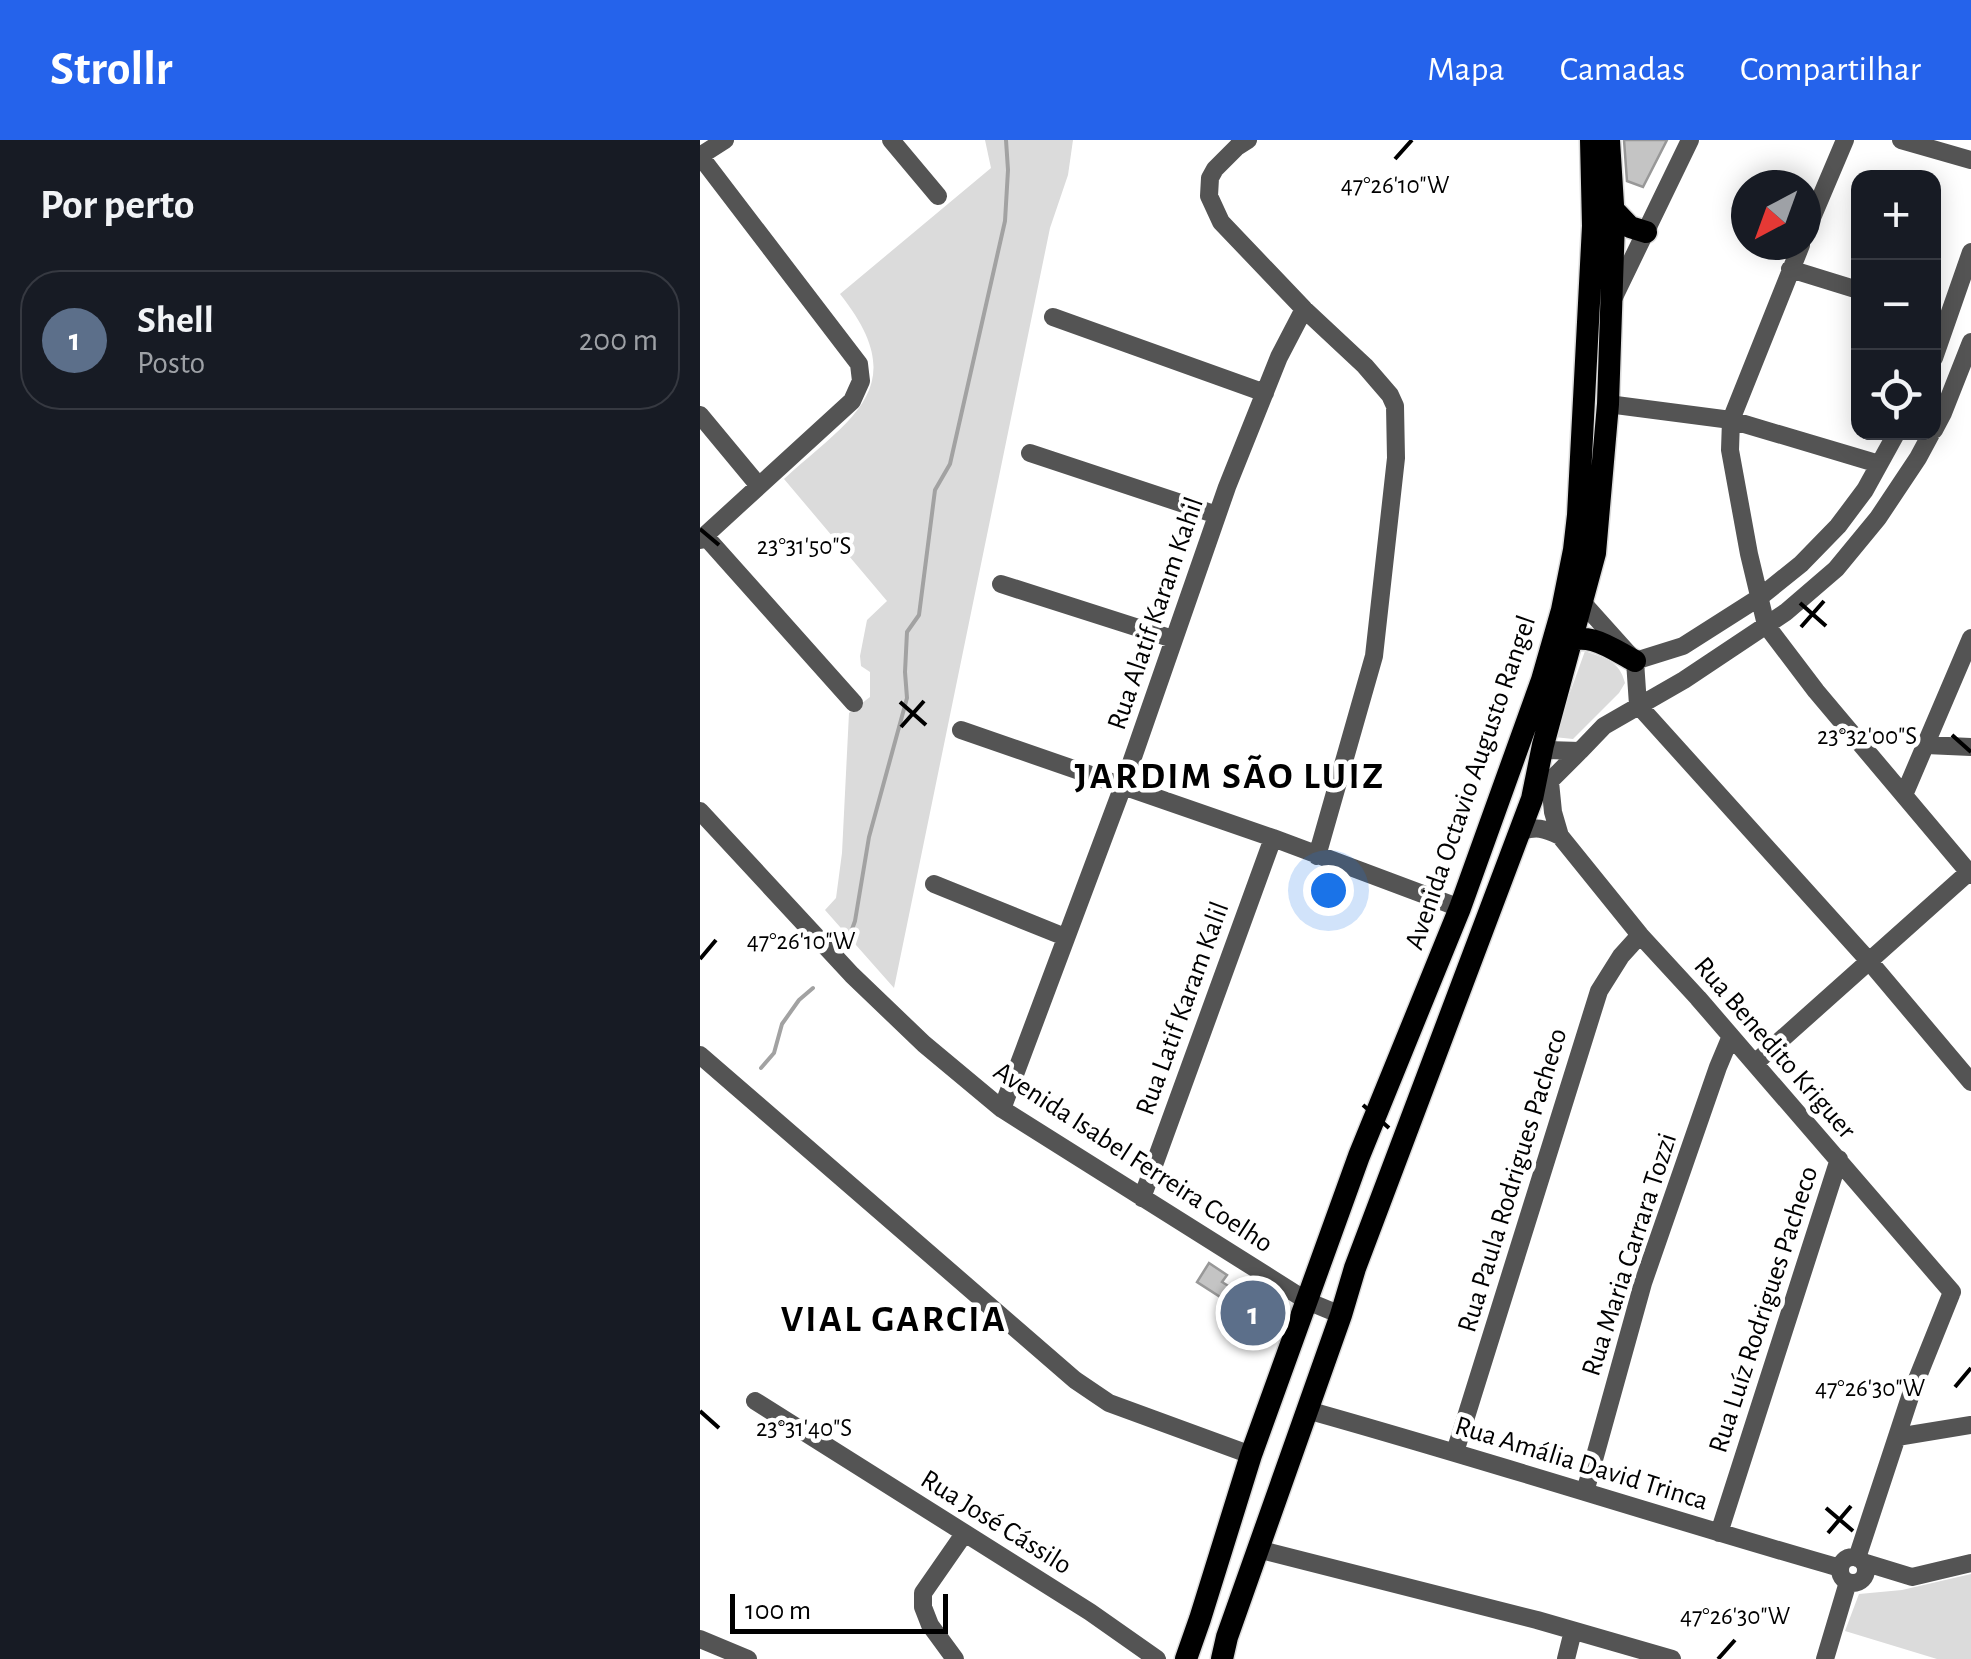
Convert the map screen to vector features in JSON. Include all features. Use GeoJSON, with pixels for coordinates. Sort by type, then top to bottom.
{"type":"FeatureCollection","features":[{"type":"Feature","properties":{"kind":"main road"},"geometry":{"type":"LineString","coordinates":[[1592,140],[1604,196],[1630,228],[1646,232]]}},
{"type":"Feature","properties":{"kind":"main road","name":"Avenida Octavio Augusto Rangel"},"geometry":{"type":"LineString","coordinates":[[1186,1659],[1251,1455],[1306,1301],[1359,1156],[1460,908],[1542,680],[1562,610],[1578,514],[1594,226],[1592,140]]}},
{"type":"Feature","properties":{"kind":"main road","name":"Avenida Octavio Augusto Rangel"},"geometry":{"type":"LineString","coordinates":[[1224,1648],[1355,1268],[1532,799],[1595,552],[1608,404],[1614,212],[1610,140]]}},
{"type":"Feature","properties":{"kind":"main road"},"geometry":{"type":"LineString","coordinates":[[1543,745],[1536,725],[1542,680],[1561,644],[1572,637],[1594,640],[1635,661]]}},
{"type":"Feature","properties":{"kind":"main road"},"geometry":{"type":"LineString","coordinates":[[1200,1619],[1203,1632],[1218,1638],[1224,1648]]}},
{"type":"Feature","properties":{"kind":"street"},"geometry":{"type":"LineString","coordinates":[[725,140],[700,156],[859,364],[861,381],[852,401],[702,538],[854,704]]}},
{"type":"Feature","properties":{"kind":"street"},"geometry":{"type":"LineString","coordinates":[[890,140],[938,196]]}},
{"type":"Feature","properties":{"kind":"street"},"geometry":{"type":"LineString","coordinates":[[1610,304],[1690,140]]}},
{"type":"Feature","properties":{"kind":"street"},"geometry":{"type":"LineString","coordinates":[[1821,197],[1845,140]]}},
{"type":"Feature","properties":{"kind":"street"},"geometry":{"type":"LineString","coordinates":[[1902,140],[1968,154]]}},
{"type":"Feature","properties":{"kind":"street"},"geometry":{"type":"LineString","coordinates":[[1238,142],[1210,178],[1209,196],[1221,222],[1364,366],[1390,394],[1394,406],[1396,458],[1374,656],[1317,856]]}},
{"type":"Feature","properties":{"kind":"street"},"geometry":{"type":"LineString","coordinates":[[1941,315],[1971,252]]}},
{"type":"Feature","properties":{"kind":"street"},"geometry":{"type":"LineString","coordinates":[[1755,1063],[1970,873],[1816,691],[1766,624],[1748,554],[1730,450],[1731,420],[1794,260]]}},
{"type":"Feature","properties":{"kind":"street"},"geometry":{"type":"LineString","coordinates":[[1790,270],[1851,288]]}},
{"type":"Feature","properties":{"kind":"street","name":"Rua Alatif Karam Kahil"},"geometry":{"type":"LineString","coordinates":[[1002,1109],[1123,786],[1217,514],[1279,358],[1304,309]]}},
{"type":"Feature","properties":{"kind":"street"},"geometry":{"type":"LineString","coordinates":[[1054,317],[1265,393]]}},
{"type":"Feature","properties":{"kind":"street"},"geometry":{"type":"LineString","coordinates":[[1941,412],[1971,342]]}},
{"type":"Feature","properties":{"kind":"street"},"geometry":{"type":"LineString","coordinates":[[1608,404],[1731,420],[1879,464]]}},
{"type":"Feature","properties":{"kind":"street"},"geometry":{"type":"LineString","coordinates":[[700,415],[758,486]]}},
{"type":"Feature","properties":{"kind":"street"},"geometry":{"type":"LineString","coordinates":[[1635,661],[1683,646],[1760,597],[1801,564],[1838,526],[1892,440]]}},
{"type":"Feature","properties":{"kind":"street"},"geometry":{"type":"LineString","coordinates":[[1532,799],[1604,726],[1684,680],[1786,612],[1827,576],[1857,544],[1928,440]]}},
{"type":"Feature","properties":{"kind":"street"},"geometry":{"type":"LineString","coordinates":[[1030,453],[1217,514]]}},
{"type":"Feature","properties":{"kind":"street"},"geometry":{"type":"LineString","coordinates":[[1001,584],[1172,639]]}},
{"type":"Feature","properties":{"kind":"street"},"geometry":{"type":"LineString","coordinates":[[1582,602],[1635,661],[1638,705],[1869,961],[1971,1082]]}},
{"type":"Feature","properties":{"kind":"street"},"geometry":{"type":"LineString","coordinates":[[1904,794],[1971,638]]}},
{"type":"Feature","properties":{"kind":"street"},"geometry":{"type":"LineString","coordinates":[[961,730],[1460,908]]}},
{"type":"Feature","properties":{"kind":"street"},"geometry":{"type":"LineString","coordinates":[[1543,745],[1547,750],[1580,751]]}},
{"type":"Feature","properties":{"kind":"street"},"geometry":{"type":"LineString","coordinates":[[1926,745],[1971,747]]}},
{"type":"Feature","properties":{"kind":"street","name":"Rua Benedito Kriguer"},"geometry":{"type":"LineString","coordinates":[[1550,782],[1560,836],[1640,935],[1838,1159],[1962,1290]]}},
{"type":"Feature","properties":{"kind":"street","name":"Avenida Isabel Ferreira Coelho"},"geometry":{"type":"LineString","coordinates":[[700,811],[852,975],[924,1044],[1002,1109],[1306,1301],[1341,1315]]}},
{"type":"Feature","properties":{"kind":"street"},"geometry":{"type":"LineString","coordinates":[[1519,832],[1544,828],[1560,836]]}},
{"type":"Feature","properties":{"kind":"street","name":"Rua Latif Karam Kalil"},"geometry":{"type":"LineString","coordinates":[[1142,1198],[1272,838]]}},
{"type":"Feature","properties":{"kind":"street"},"geometry":{"type":"LineString","coordinates":[[934,884],[1065,937]]}},
{"type":"Feature","properties":{"kind":"street","name":"Rua Paula Rodrigues Pacheco"},"geometry":{"type":"LineString","coordinates":[[1454,1452],[1599,991],[1620,956],[1640,935]]}},
{"type":"Feature","properties":{"kind":"street","name":"Rua Maria Carrara Tozzi"},"geometry":{"type":"LineString","coordinates":[[1585,1492],[1644,1283],[1731,1036]]}},
{"type":"Feature","properties":{"kind":"street"},"geometry":{"type":"LineString","coordinates":[[700,1055],[1076,1380],[1109,1403],[1251,1455]]}},
{"type":"Feature","properties":{"kind":"street","name":"Rua Luíz Rodrigues Pacheco"},"geometry":{"type":"LineString","coordinates":[[1718,1533],[1838,1159]]}},
{"type":"Feature","properties":{"kind":"street"},"geometry":{"type":"LineString","coordinates":[[1825,1659],[1844,1575],[1856,1583],[1863,1578],[1866,1570],[1860,1560],[1897,1437],[1962,1290]]}},
{"type":"Feature","properties":{"kind":"street","name":"Rua José Cássilo"},"geometry":{"type":"LineString","coordinates":[[755,1400],[1090,1612],[1157,1659]]}},
{"type":"Feature","properties":{"kind":"street","name":"Rua Amália David Trinca"},"geometry":{"type":"LineString","coordinates":[[1308,1410],[1585,1492],[1844,1575]]}},
{"type":"Feature","properties":{"kind":"street"},"geometry":{"type":"LineString","coordinates":[[1897,1437],[1971,1425]]}},
{"type":"Feature","properties":{"kind":"street"},"geometry":{"type":"LineString","coordinates":[[955,1659],[930,1625],[922,1607],[923,1593],[964,1534]]}},
{"type":"Feature","properties":{"kind":"street"},"geometry":{"type":"LineString","coordinates":[[1257,1549],[1672,1659]]}},
{"type":"Feature","properties":{"kind":"street"},"geometry":{"type":"LineString","coordinates":[[1860,1560],[1912,1577],[1971,1563]]}},
{"type":"Feature","properties":{"kind":"street"},"geometry":{"type":"LineString","coordinates":[[1566,1659],[1573,1631]]}},
{"type":"Feature","properties":{"kind":"street"},"geometry":{"type":"LineString","coordinates":[[700,1638],[748,1659]]}},
{"type":"Feature","properties":{"kind":"shaded area"},"geometry":{"type":"Polygon","coordinates":[[[985,140],[1073,140],[1068,175],[1050,228],[894,988],[825,910],[836,898],[842,853],[849,713],[870,697],[870,672],[861,666],[860,656],[867,620],[887,601],[784,479],[851,418],[873,377],[872,353],[862,326],[840,294],[991,168],[985,140]]]}},
{"type":"Feature","properties":{"kind":"shaded area"},"geometry":{"type":"Polygon","coordinates":[[[1585,651],[1615,665],[1625,683],[1573,739],[1554,737],[1585,651]]]}},
{"type":"Feature","properties":{"kind":"shaded area"},"geometry":{"type":"Polygon","coordinates":[[[1971,1574],[1971,1659],[1937,1659],[1845,1631],[1859,1594],[1902,1590],[1971,1574]]]}},
{"type":"Feature","properties":{"kind":"building"},"geometry":{"type":"Polygon","coordinates":[[[1624,140],[1667,140],[1643,187],[1627,181],[1624,140]]]}},
{"type":"Feature","properties":{"kind":"building"},"geometry":{"type":"Polygon","coordinates":[[[1209,1263],[1227,1275],[1222,1282],[1278,1317],[1266,1333],[1228,1309],[1231,1304],[1197,1282],[1209,1263]]]}},
{"type":"Feature","properties":{"kind":"waterway"},"geometry":{"type":"LineString","coordinates":[[847,943],[855,921],[869,837],[907,698],[907,632],[919,615],[935,490],[950,464],[1005,221],[1006,140]]}},
{"type":"Feature","properties":{"kind":"waterway"},"geometry":{"type":"LineString","coordinates":[[761,1068],[774,1053],[782,1024],[813,988]]}},
{"type":"Feature","properties":{"kind":"place","name":"Shell"},"geometry":{"type":"Point","coordinates":[1253,1313]}},
{"type":"Feature","properties":{"kind":"district","name":"JARDIM SÃO LUIZ"},"geometry":{"type":"Point","coordinates":[1230,775]}},
{"type":"Feature","properties":{"kind":"district","name":"VIAL GARCIA"},"geometry":{"type":"Point","coordinates":[894,1318]}}]}
